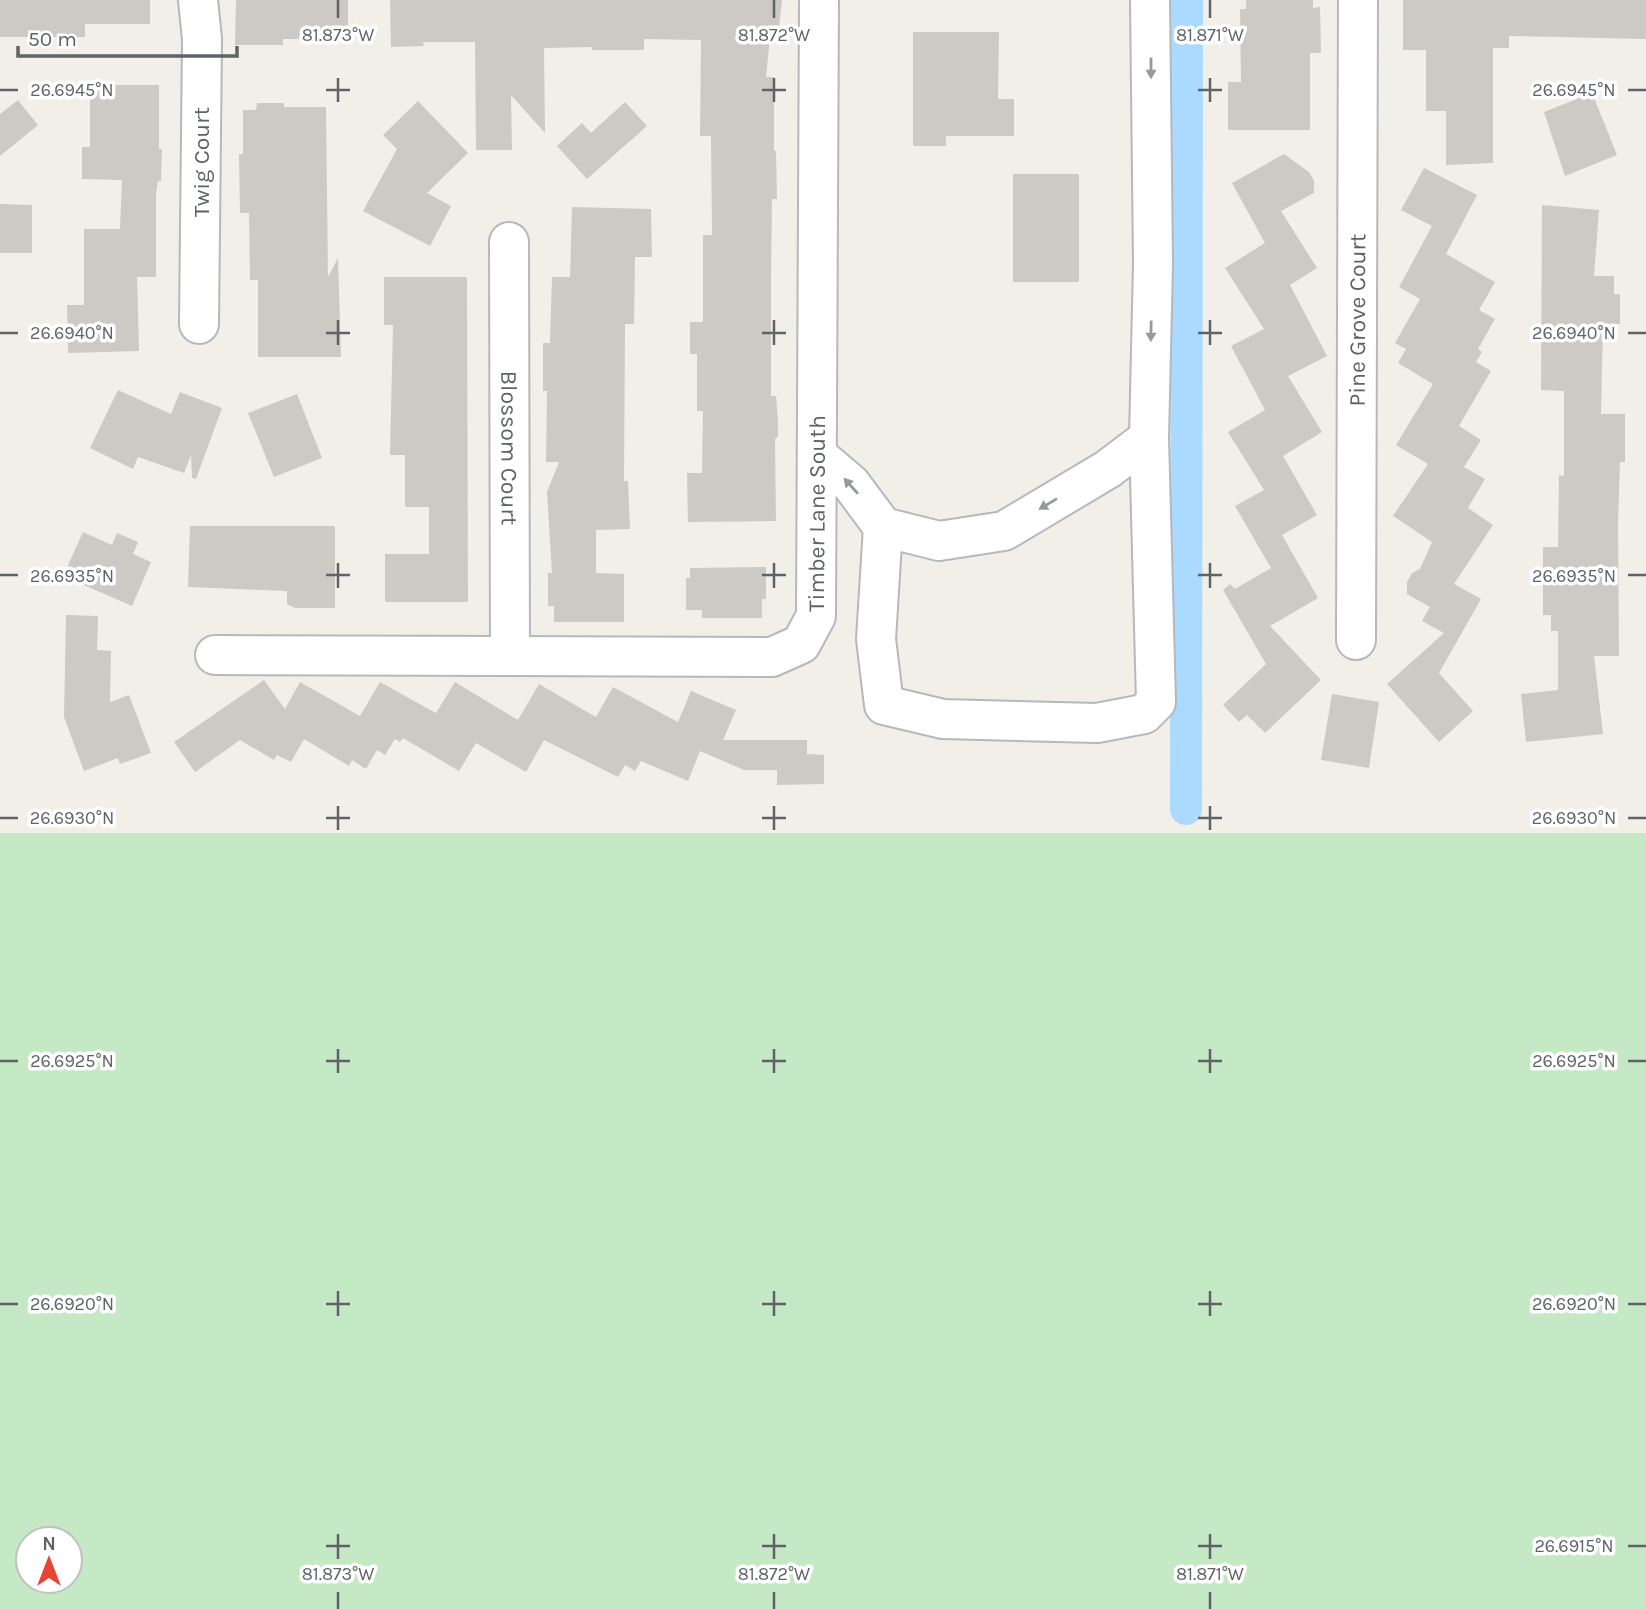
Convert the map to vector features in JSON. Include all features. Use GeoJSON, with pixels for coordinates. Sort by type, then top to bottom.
{"type":"FeatureCollection","features":[{"type":"Feature","properties":{"kind":"street","name":"Twig Court"},"geometry":{"type":"LineString","coordinates":[[198,0],[202,38],[199,324]]}},
{"type":"Feature","properties":{"kind":"street","name":"Timber Lane South"},"geometry":{"type":"LineString","coordinates":[[215,655],[772,656],[801,644],[816,616],[819,0]]}},
{"type":"Feature","properties":{"kind":"street"},"geometry":{"type":"LineString","coordinates":[[883,527],[876,639],[884,705],[943,719],[1097,723],[1144,714],[1156,702],[1149,438],[1153,263],[1150,0]]}},
{"type":"Feature","properties":{"kind":"street","name":"Pine Grove Court"},"geometry":{"type":"LineString","coordinates":[[1356,640],[1358,0]]}},
{"type":"Feature","properties":{"kind":"street","name":"Blossom Court"},"geometry":{"type":"LineString","coordinates":[[509,242],[510,654]]}},
{"type":"Feature","properties":{"kind":"street"},"geometry":{"type":"LineString","coordinates":[[817,455],[851,484],[883,527],[939,541],[1004,531],[1108,469],[1149,438]]}},
{"type":"Feature","properties":{"kind":"green space"},"geometry":{"type":"Polygon","coordinates":[[[0,833],[1646,833],[1646,1609],[0,1609],[0,833]]]}},
{"type":"Feature","properties":{"kind":"building"},"geometry":{"type":"Polygon","coordinates":[[[0,0],[150,0],[150,24],[85,24],[85,37],[0,37],[0,0]]]}},
{"type":"Feature","properties":{"kind":"building"},"geometry":{"type":"Polygon","coordinates":[[[236,0],[348,0],[348,39],[283,39],[283,45],[235,45],[236,0]]]}},
{"type":"Feature","properties":{"kind":"building"},"geometry":{"type":"Polygon","coordinates":[[[390,0],[782,0],[779,27],[771,26],[766,77],[774,77],[776,151],[777,199],[772,199],[771,396],[776,396],[778,421],[778,436],[775,439],[776,521],[688,522],[687,473],[702,473],[703,411],[697,411],[697,354],[690,354],[690,322],[703,322],[703,235],[712,235],[711,136],[700,136],[701,40],[644,39],[644,50],[544,48],[545,133],[511,95],[512,150],[476,150],[475,42],[423,42],[424,46],[391,47],[390,0]]]}},
{"type":"Feature","properties":{"kind":"building"},"geometry":{"type":"Polygon","coordinates":[[[1246,0],[1313,0],[1313,8],[1320,7],[1321,53],[1310,53],[1310,130],[1228,130],[1228,82],[1241,82],[1240,9],[1246,9],[1246,0]]]}},
{"type":"Feature","properties":{"kind":"building"},"geometry":{"type":"Polygon","coordinates":[[[1403,0],[1646,0],[1646,39],[1509,36],[1509,48],[1493,48],[1493,163],[1446,165],[1446,111],[1426,111],[1426,50],[1403,50],[1403,0]]]}},
{"type":"Feature","properties":{"kind":"building"},"geometry":{"type":"Polygon","coordinates":[[[913,32],[999,32],[998,99],[1014,99],[1014,136],[946,136],[946,146],[913,146],[913,32]]]}},
{"type":"Feature","properties":{"kind":"building"},"geometry":{"type":"Polygon","coordinates":[[[90,85],[159,85],[159,149],[162,149],[161,181],[158,181],[156,194],[156,277],[137,277],[139,351],[68,353],[67,305],[84,305],[84,229],[120,229],[122,180],[82,179],[82,147],[90,147],[90,85]]]}},
{"type":"Feature","properties":{"kind":"building"},"geometry":{"type":"Polygon","coordinates":[[[1592,93],[1617,155],[1565,176],[1544,112],[1592,93]]]}},
{"type":"Feature","properties":{"kind":"building"},"geometry":{"type":"Polygon","coordinates":[[[18,100],[38,125],[0,156],[0,114],[18,100]]]}},
{"type":"Feature","properties":{"kind":"building"},"geometry":{"type":"Polygon","coordinates":[[[418,101],[468,153],[427,193],[451,206],[430,246],[363,211],[397,149],[383,135],[418,101]]]}},
{"type":"Feature","properties":{"kind":"building"},"geometry":{"type":"Polygon","coordinates":[[[625,102],[647,126],[587,179],[557,146],[582,123],[591,133],[625,102]]]}},
{"type":"Feature","properties":{"kind":"building"},"geometry":{"type":"Polygon","coordinates":[[[257,103],[284,103],[284,107],[326,107],[328,277],[338,258],[341,357],[258,357],[258,280],[250,280],[249,213],[240,213],[239,154],[243,154],[243,110],[256,110],[257,103]]]}},
{"type":"Feature","properties":{"kind":"building"},"geometry":{"type":"Polygon","coordinates":[[[1284,154],[1309,172],[1314,181],[1314,193],[1281,211],[1317,268],[1290,285],[1327,356],[1288,376],[1322,432],[1283,456],[1317,515],[1282,535],[1318,598],[1270,626],[1321,680],[1265,733],[1247,715],[1239,722],[1223,705],[1266,664],[1223,590],[1230,584],[1235,589],[1271,568],[1235,506],[1264,490],[1228,432],[1265,410],[1231,346],[1264,329],[1225,268],[1265,243],[1232,183],[1284,154]]]}},
{"type":"Feature","properties":{"kind":"building"},"geometry":{"type":"Polygon","coordinates":[[[1424,168],[1477,195],[1446,254],[1495,282],[1479,310],[1495,319],[1478,349],[1482,352],[1476,362],[1491,371],[1459,426],[1481,440],[1464,467],[1485,479],[1468,508],[1493,525],[1454,584],[1481,599],[1439,673],[1473,711],[1439,742],[1387,684],[1444,633],[1422,621],[1430,607],[1407,594],[1407,582],[1412,573],[1420,569],[1432,542],[1393,516],[1428,464],[1396,445],[1433,384],[1398,363],[1406,349],[1395,343],[1420,299],[1399,287],[1432,226],[1401,210],[1424,168]]]}},
{"type":"Feature","properties":{"kind":"building"},"geometry":{"type":"Polygon","coordinates":[[[1013,174],[1079,174],[1079,282],[1013,282],[1013,174]]]}},
{"type":"Feature","properties":{"kind":"building"},"geometry":{"type":"Polygon","coordinates":[[[0,204],[32,205],[32,253],[0,253],[0,204]]]}},
{"type":"Feature","properties":{"kind":"building"},"geometry":{"type":"Polygon","coordinates":[[[1542,205],[1599,210],[1594,276],[1614,276],[1614,294],[1620,294],[1620,324],[1603,324],[1601,414],[1625,414],[1625,462],[1620,462],[1618,524],[1619,656],[1594,656],[1603,734],[1526,742],[1521,694],[1558,690],[1558,631],[1551,631],[1551,615],[1543,615],[1543,547],[1558,547],[1559,475],[1564,476],[1564,391],[1541,390],[1542,205]]]}},
{"type":"Feature","properties":{"kind":"building"},"geometry":{"type":"Polygon","coordinates":[[[572,207],[651,209],[652,257],[635,257],[634,324],[625,324],[624,481],[628,481],[630,529],[596,530],[596,573],[624,574],[624,622],[554,622],[554,606],[548,606],[548,573],[552,573],[547,492],[559,462],[546,462],[547,391],[543,391],[543,343],[550,343],[552,277],[570,277],[572,207]]]}},
{"type":"Feature","properties":{"kind":"building"},"geometry":{"type":"Polygon","coordinates":[[[384,277],[467,277],[468,602],[385,602],[385,554],[429,554],[429,507],[405,507],[405,455],[390,455],[393,325],[384,325],[384,277]]]}},
{"type":"Feature","properties":{"kind":"building"},"geometry":{"type":"Polygon","coordinates":[[[118,390],[171,414],[180,392],[222,408],[196,479],[192,478],[191,455],[184,473],[138,457],[133,469],[90,448],[118,390]]]}},
{"type":"Feature","properties":{"kind":"building"},"geometry":{"type":"Polygon","coordinates":[[[297,394],[322,458],[274,477],[248,413],[297,394]]]}},
{"type":"Feature","properties":{"kind":"building"},"geometry":{"type":"Polygon","coordinates":[[[190,526],[335,526],[335,608],[295,608],[287,604],[287,591],[188,587],[190,526]]]}},
{"type":"Feature","properties":{"kind":"building"},"geometry":{"type":"Polygon","coordinates":[[[83,532],[112,545],[117,533],[138,542],[133,554],[151,562],[132,606],[63,576],[83,532]]]}},
{"type":"Feature","properties":{"kind":"building"},"geometry":{"type":"Polygon","coordinates":[[[766,567],[766,599],[762,599],[762,618],[702,618],[702,610],[686,610],[686,578],[690,578],[690,568],[766,567]]]}},
{"type":"Feature","properties":{"kind":"building"},"geometry":{"type":"Polygon","coordinates":[[[66,615],[98,616],[97,650],[111,651],[110,702],[129,695],[151,753],[120,764],[118,758],[84,771],[64,717],[66,615]]]}},
{"type":"Feature","properties":{"kind":"building"},"geometry":{"type":"Polygon","coordinates":[[[264,680],[285,709],[300,682],[360,716],[380,682],[436,713],[455,682],[518,720],[539,684],[596,717],[613,687],[678,722],[691,691],[736,710],[723,740],[807,740],[807,754],[824,755],[824,784],[777,785],[777,770],[744,770],[700,751],[688,781],[641,761],[635,771],[625,765],[618,777],[544,740],[526,772],[476,743],[459,771],[403,738],[400,742],[395,739],[385,755],[377,750],[366,769],[352,760],[349,766],[304,739],[291,762],[277,755],[274,760],[240,740],[195,772],[174,742],[264,680]]]}},
{"type":"Feature","properties":{"kind":"building"},"geometry":{"type":"Polygon","coordinates":[[[1332,694],[1379,702],[1369,768],[1321,760],[1332,694]]]}},
{"type":"Feature","properties":{"kind":"waterway"},"geometry":{"type":"LineString","coordinates":[[1186,809],[1187,0]]}}]}
